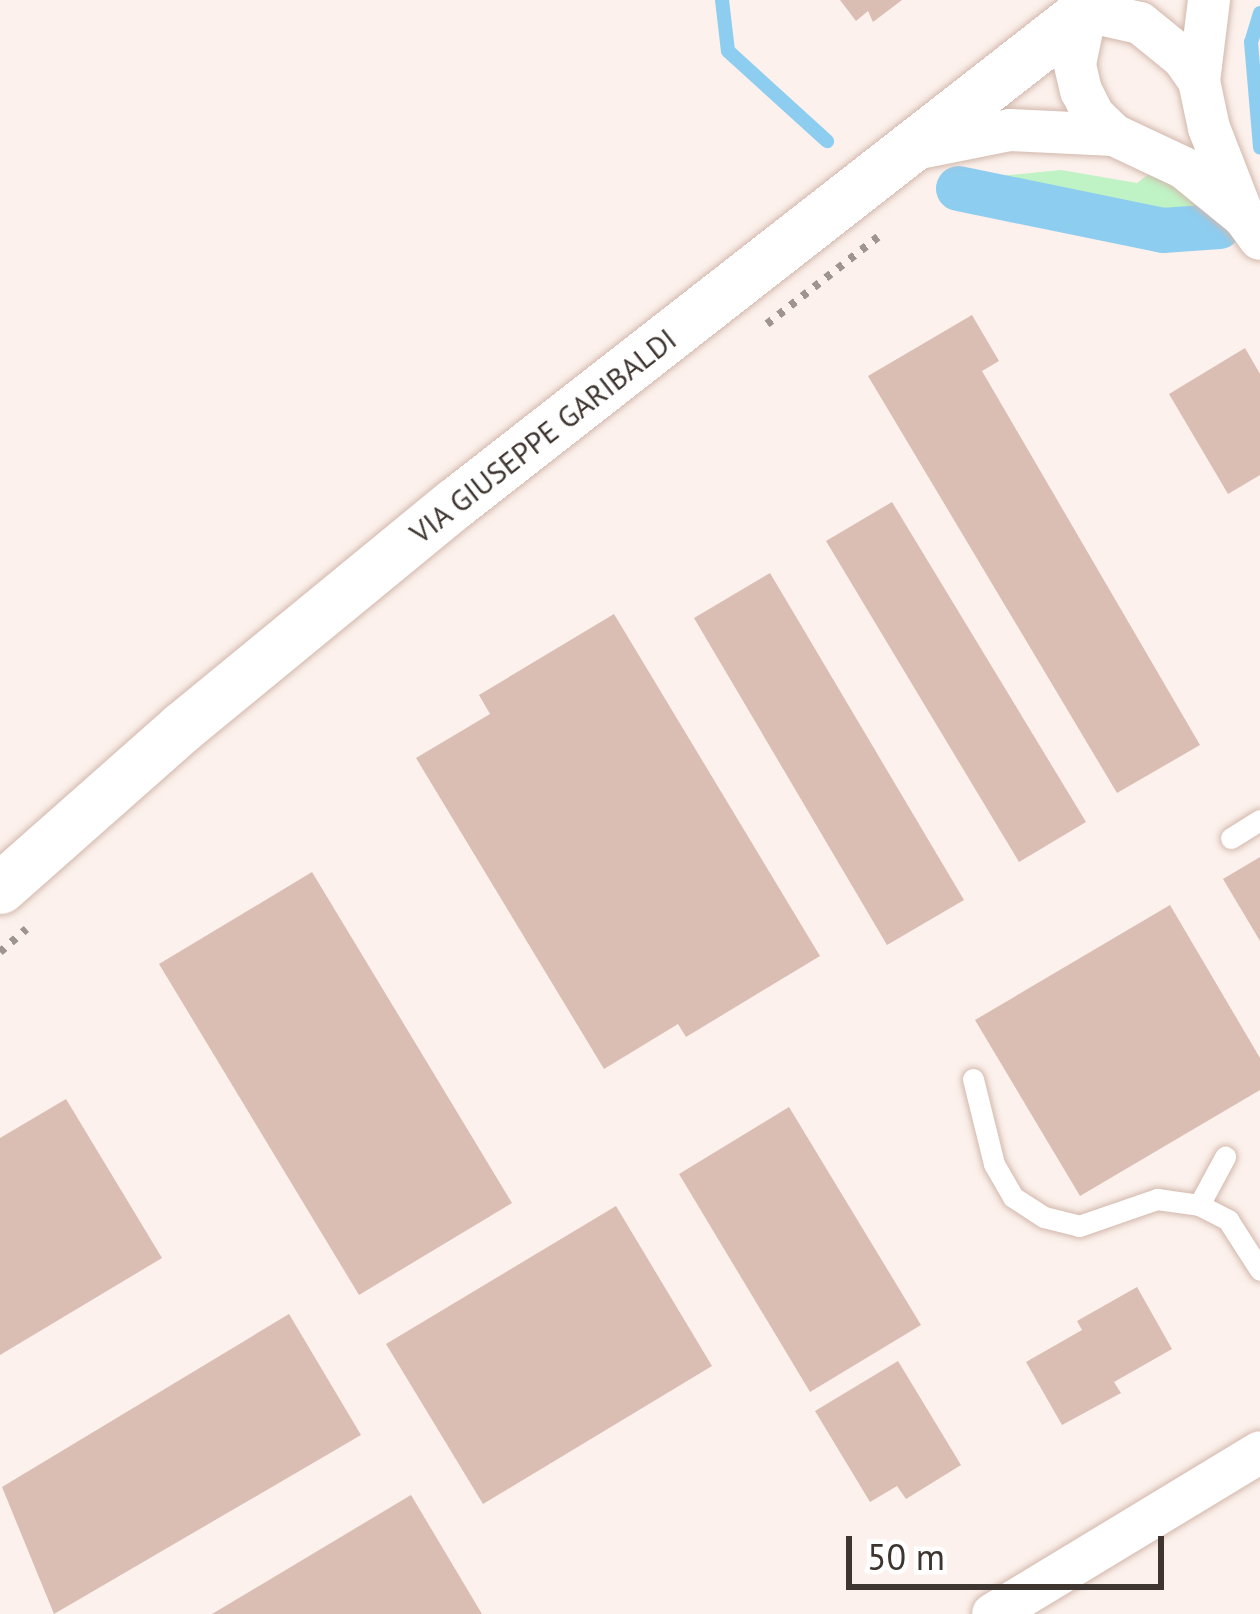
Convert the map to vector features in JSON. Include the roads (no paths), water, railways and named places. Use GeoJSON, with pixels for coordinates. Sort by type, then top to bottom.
{"type":"FeatureCollection","features":[{"type":"Feature","properties":{"kind":"street"},"geometry":{"type":"LineString","coordinates":[[1209,0],[1198,81],[1209,128],[1252,228]]}},
{"type":"Feature","properties":{"kind":"street"},"geometry":{"type":"LineString","coordinates":[[1198,81],[1163,38],[1140,23],[1093,5],[1077,37],[1078,78],[1094,116],[1114,136],[1184,168],[1252,228]]}},
{"type":"Feature","properties":{"kind":"street","name":"VIA GIUSEPPE GARIBALDI"},"geometry":{"type":"LineString","coordinates":[[18,904],[182,727],[419,533],[1093,5]]}},
{"type":"Feature","properties":{"kind":"street"},"geometry":{"type":"LineString","coordinates":[[908,151],[1010,130],[1114,136]]}},
{"type":"Feature","properties":{"kind":"street"},"geometry":{"type":"LineString","coordinates":[[993,1614],[1260,1452]]}},
{"type":"Feature","properties":{"kind":"lane"},"geometry":{"type":"LineString","coordinates":[[1231,838],[1260,820]]}},
{"type":"Feature","properties":{"kind":"lane"},"geometry":{"type":"LineString","coordinates":[[973,1079],[994,1164],[1013,1197],[1044,1217],[1079,1226],[1156,1199],[1198,1205],[1228,1220],[1260,1270]]}},
{"type":"Feature","properties":{"kind":"lane"},"geometry":{"type":"LineString","coordinates":[[1198,1205],[1225,1157]]}},
{"type":"Feature","properties":{"kind":"waterway"},"geometry":{"type":"LineString","coordinates":[[722,0],[728,51],[827,141]]}},
{"type":"Feature","properties":{"kind":"waterway"},"geometry":{"type":"LineString","coordinates":[[1260,13],[1251,42],[1260,148]]}},
{"type":"Feature","properties":{"kind":"waterway"},"geometry":{"type":"LineString","coordinates":[[958,188],[1162,230],[1219,226]]}}]}
